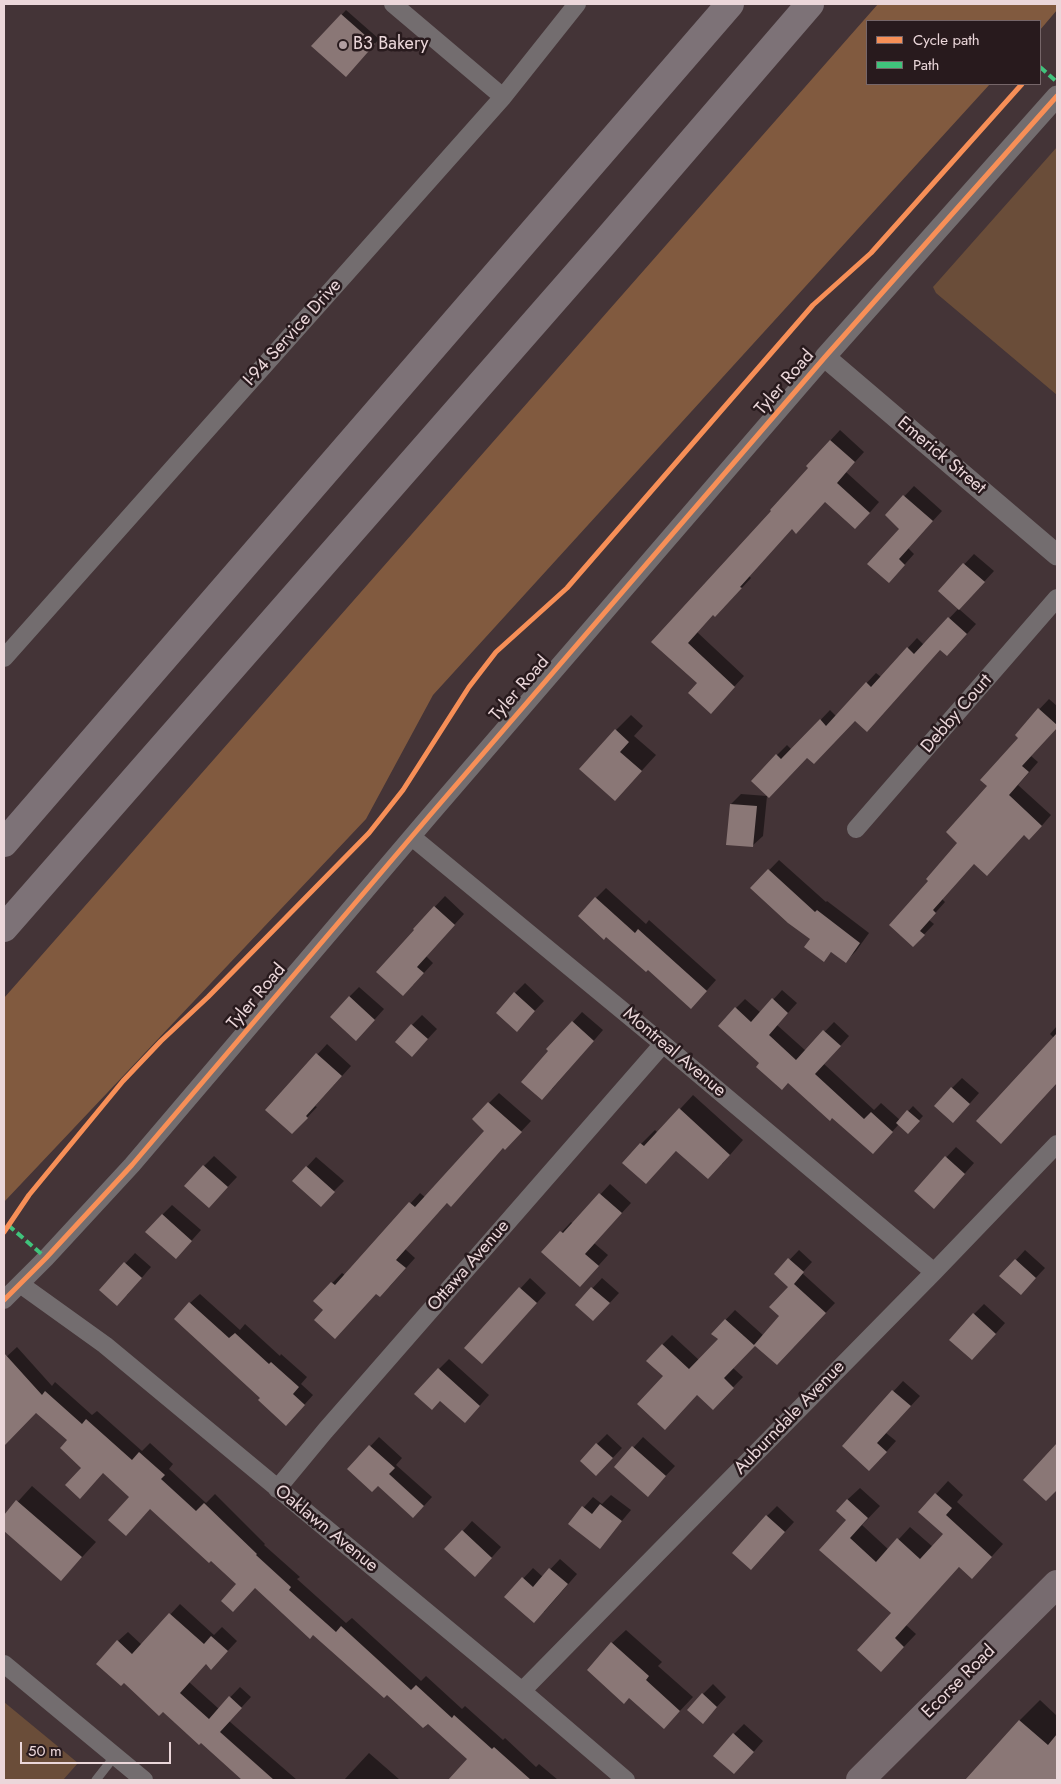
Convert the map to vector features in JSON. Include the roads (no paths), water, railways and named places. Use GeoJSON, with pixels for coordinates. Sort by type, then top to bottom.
{"type":"FeatureCollection","features":[{"type":"Feature","properties":{"kind":"highway"},"geometry":{"type":"LineString","coordinates":[[4,843],[730,4]]}},
{"type":"Feature","properties":{"kind":"highway"},"geometry":{"type":"LineString","coordinates":[[4,928],[810,4]]}},
{"type":"Feature","properties":{"kind":"main road","name":"Ecorse Road"},"geometry":{"type":"LineString","coordinates":[[860,1780],[1057,1584]]}},
{"type":"Feature","properties":{"kind":"street"},"geometry":{"type":"LineString","coordinates":[[393,4],[503,97]]}},
{"type":"Feature","properties":{"kind":"street","name":"I-94 Service Drive"},"geometry":{"type":"LineString","coordinates":[[4,658],[503,97],[577,4]]}},
{"type":"Feature","properties":{"kind":"street","name":"Tyler Road"},"geometry":{"type":"LineString","coordinates":[[4,1300],[132,1165],[825,357],[1057,96]]}},
{"type":"Feature","properties":{"kind":"street","name":"Emerick Street"},"geometry":{"type":"LineString","coordinates":[[825,357],[1057,555]]}},
{"type":"Feature","properties":{"kind":"street","name":"Debby Court"},"geometry":{"type":"LineString","coordinates":[[856,829],[1057,598]]}},
{"type":"Feature","properties":{"kind":"street","name":"Montreal Avenue"},"geometry":{"type":"LineString","coordinates":[[412,837],[663,1044],[934,1272]]}},
{"type":"Feature","properties":{"kind":"street","name":"Ottawa Avenue"},"geometry":{"type":"LineString","coordinates":[[277,1489],[325,1431],[663,1044]]}},
{"type":"Feature","properties":{"kind":"street","name":"Auburndale Avenue"},"geometry":{"type":"LineString","coordinates":[[522,1691],[934,1272],[1057,1144]]}},
{"type":"Feature","properties":{"kind":"street","name":"Oaklawn Avenue"},"geometry":{"type":"LineString","coordinates":[[20,1284],[104,1345],[522,1691],[626,1780]]}},
{"type":"Feature","properties":{"kind":"street"},"geometry":{"type":"LineString","coordinates":[[4,1664],[144,1780]]}},
{"type":"Feature","properties":{"kind":"lane"},"geometry":{"type":"LineString","coordinates":[[96,1780],[114,1757]]}},
{"type":"Feature","properties":{"kind":"place","name":"B3 Bakery"},"geometry":{"type":"Point","coordinates":[343,45]}}]}
